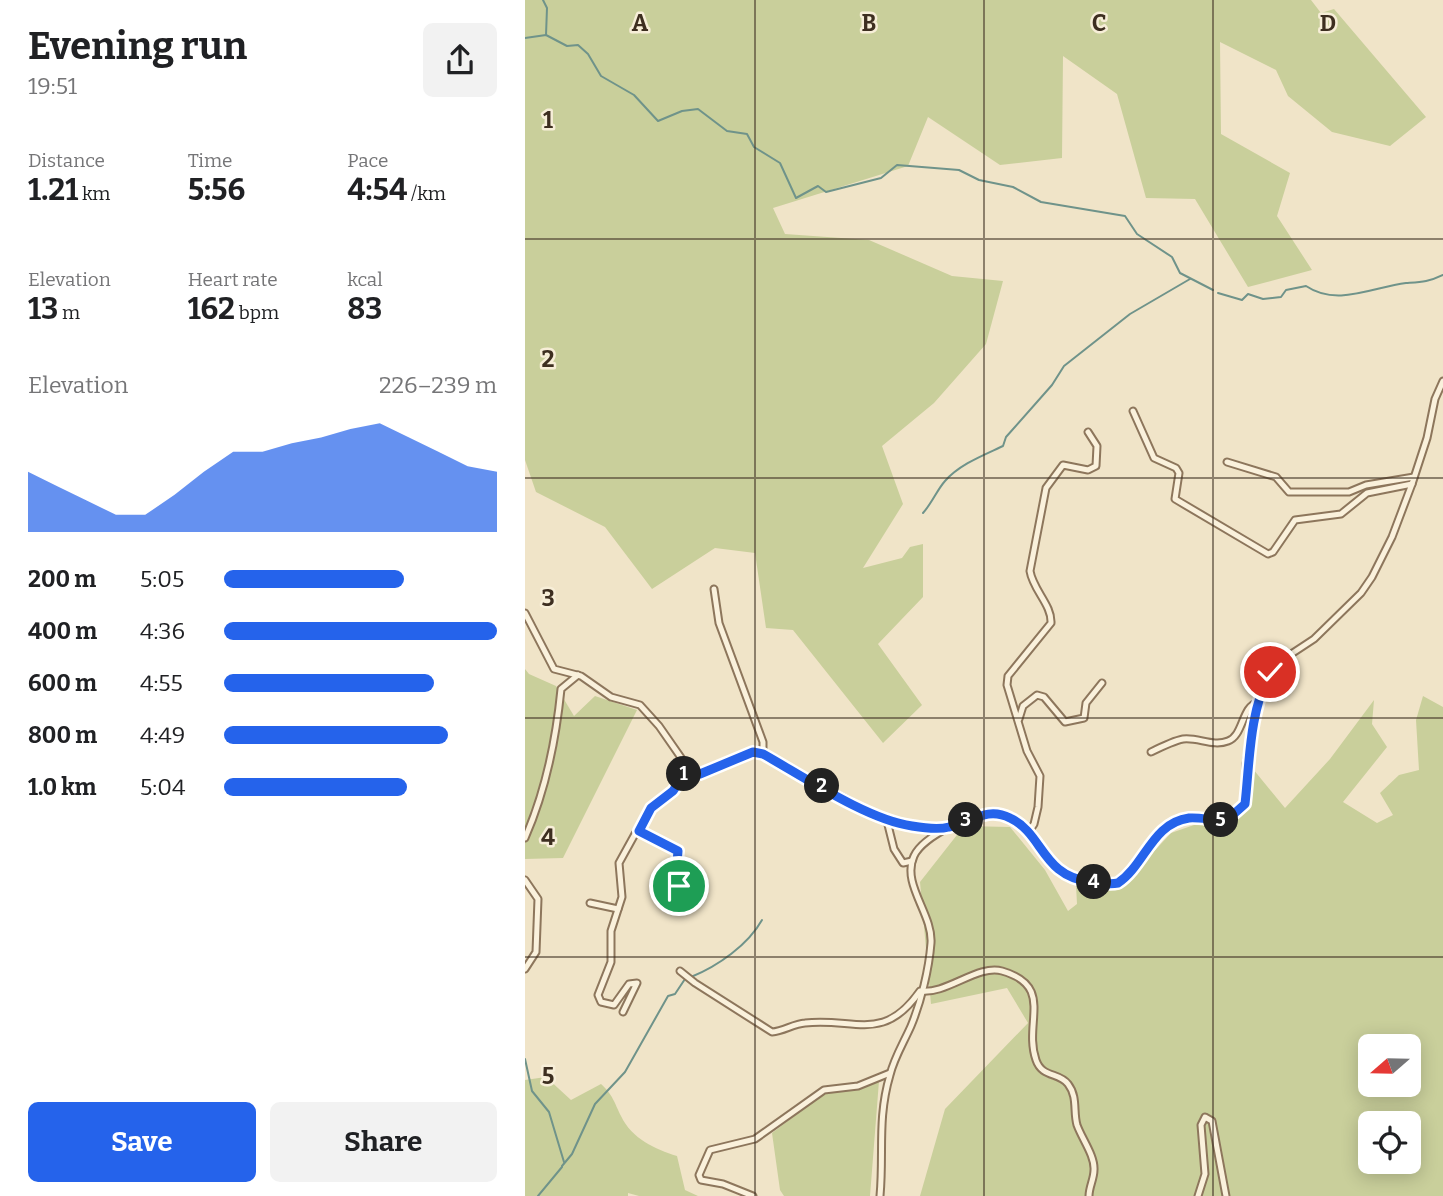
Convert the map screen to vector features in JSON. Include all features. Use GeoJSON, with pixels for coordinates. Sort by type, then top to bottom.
{"type":"FeatureCollection","features":[{"type":"Feature","properties":{"kind":"street"},"geometry":{"type":"LineString","coordinates":[[880,1196],[879,1137],[890,1073],[912,1023],[930,936],[915,886],[912,861],[919,848],[950,827],[975,816],[998,814],[1017,821],[1045,856],[1063,873],[1082,881],[1112,884],[1132,872],[1156,836],[1172,823],[1190,818],[1215,821],[1233,818],[1245,804],[1247,764],[1258,702],[1276,664],[1314,639],[1361,593],[1372,577],[1392,537],[1413,480],[1435,399],[1443,381]]}},
{"type":"Feature","properties":{"kind":"street"},"geometry":{"type":"LineString","coordinates":[[1133,411],[1154,458],[1171,465],[1179,473],[1175,499],[1268,554],[1273,552],[1295,520],[1341,514],[1367,493],[1413,480]]}},
{"type":"Feature","properties":{"kind":"street"},"geometry":{"type":"LineString","coordinates":[[1028,833],[1034,824],[1038,807],[1040,776],[1027,751],[1007,685],[1007,676],[1051,623],[1051,614],[1032,583],[1030,571],[1046,488],[1063,465],[1083,470],[1096,466],[1097,446],[1088,432]]}},
{"type":"Feature","properties":{"kind":"street"},"geometry":{"type":"LineString","coordinates":[[1227,462],[1276,477],[1289,492],[1349,492],[1413,480]]}},
{"type":"Feature","properties":{"kind":"street"},"geometry":{"type":"LineString","coordinates":[[715,589],[719,623],[763,742],[763,754]]}},
{"type":"Feature","properties":{"kind":"street"},"geometry":{"type":"LineString","coordinates":[[525,612],[528,624],[554,669],[577,676],[611,697],[640,705],[672,743],[688,769],[700,774],[753,752],[763,754],[887,821],[935,828],[950,827]]}},
{"type":"Feature","properties":{"kind":"street"},"geometry":{"type":"LineString","coordinates":[[525,838],[545,784],[557,733],[561,689],[577,676]]}},
{"type":"Feature","properties":{"kind":"street"},"geometry":{"type":"LineString","coordinates":[[1019,719],[1023,706],[1037,695],[1044,697],[1065,722],[1084,718],[1086,703],[1102,683]]}},
{"type":"Feature","properties":{"kind":"street"},"geometry":{"type":"LineString","coordinates":[[1151,752],[1181,739],[1209,743],[1227,741],[1234,737],[1249,708],[1258,702]]}},
{"type":"Feature","properties":{"kind":"street"},"geometry":{"type":"LineString","coordinates":[[623,1012],[637,982],[629,984],[614,1005],[598,1000],[611,962],[611,930],[622,897],[619,863],[651,808],[673,791],[688,769]]}},
{"type":"Feature","properties":{"kind":"street"},"geometry":{"type":"LineString","coordinates":[[887,821],[894,849],[915,886]]}},
{"type":"Feature","properties":{"kind":"street"},"geometry":{"type":"LineString","coordinates":[[639,831],[678,851],[677,881],[689,905]]}},
{"type":"Feature","properties":{"kind":"street"},"geometry":{"type":"LineString","coordinates":[[903,863],[912,861]]}},
{"type":"Feature","properties":{"kind":"street"},"geometry":{"type":"LineString","coordinates":[[525,880],[538,899],[535,952],[525,969]]}},
{"type":"Feature","properties":{"kind":"street"},"geometry":{"type":"LineString","coordinates":[[590,903],[618,909]]}},
{"type":"Feature","properties":{"kind":"street"},"geometry":{"type":"LineString","coordinates":[[680,971],[772,1032],[806,1023],[861,1026],[886,1021],[904,1011],[920,991],[934,990],[997,969],[1015,975],[1031,988],[1036,1060],[1045,1073],[1065,1080],[1073,1094],[1077,1125],[1094,1163],[1089,1196]]}},
{"type":"Feature","properties":{"kind":"street"},"geometry":{"type":"LineString","coordinates":[[753,1196],[723,1184],[701,1180],[699,1175],[710,1150],[755,1139],[824,1090],[858,1086],[890,1073]]}},
{"type":"Feature","properties":{"kind":"street"},"geometry":{"type":"LineString","coordinates":[[1198,1196],[1205,1182],[1201,1125],[1205,1117],[1212,1121],[1226,1196]]}},
{"type":"Feature","properties":{"kind":"green space"},"geometry":{"type":"Polygon","coordinates":[[[525,0],[1311,0],[1321,13],[1334,9],[1426,117],[1390,146],[1332,132],[1288,96],[1276,70],[1220,42],[1221,134],[1290,173],[1277,216],[1312,270],[1248,287],[1195,199],[1146,198],[1117,94],[1063,56],[1062,158],[1000,165],[928,117],[908,166],[773,208],[785,234],[869,240],[952,276],[1003,281],[986,344],[934,403],[882,446],[903,504],[863,568],[902,558],[910,547],[923,544],[923,597],[878,644],[922,705],[883,743],[793,630],[766,628],[755,553],[715,548],[652,589],[605,527],[536,492],[525,460],[525,0]]]}},
{"type":"Feature","properties":{"kind":"green space"},"geometry":{"type":"Polygon","coordinates":[[[525,669],[529,674],[556,686],[574,716],[595,696],[637,710],[563,858],[525,859],[525,669]]]}},
{"type":"Feature","properties":{"kind":"green space"},"geometry":{"type":"Polygon","coordinates":[[[1423,696],[1443,707],[1443,1196],[920,1196],[945,1109],[1028,1023],[1007,988],[931,1004],[920,882],[964,826],[1010,827],[1045,870],[1068,911],[1077,904],[1076,885],[1121,887],[1171,833],[1194,825],[1233,826],[1252,800],[1253,769],[1285,808],[1330,759],[1374,700],[1372,724],[1387,747],[1343,802],[1377,823],[1393,815],[1380,793],[1399,775],[1419,770],[1416,720],[1423,696]]]}},
{"type":"Feature","properties":{"kind":"green space"},"geometry":{"type":"Polygon","coordinates":[[[546,1077],[571,1100],[601,1084],[611,1095],[631,1131],[653,1146],[677,1156],[685,1190],[698,1196],[639,1196],[628,1193],[628,1196],[525,1196],[525,1080],[546,1077]]]}},
{"type":"Feature","properties":{"kind":"green space"},"geometry":{"type":"Polygon","coordinates":[[[879,1081],[870,1196],[784,1196],[780,1190],[772,1133],[826,1092],[861,1088],[879,1081]]]}},
{"type":"Feature","properties":{"kind":"waterway"},"geometry":{"type":"LineString","coordinates":[[543,0],[547,8],[546,35]]}},
{"type":"Feature","properties":{"kind":"waterway"},"geometry":{"type":"LineString","coordinates":[[525,38],[546,35],[567,46],[578,45],[588,54],[601,76],[634,95],[658,121],[682,111],[698,109],[727,131],[747,134],[754,147],[780,163],[796,198],[818,186],[826,192],[881,178],[897,165],[959,170],[979,180],[1013,187],[1041,202],[1125,216],[1137,234],[1172,257],[1180,273],[1213,290]]}},
{"type":"Feature","properties":{"kind":"waterway"},"geometry":{"type":"LineString","coordinates":[[1218,293],[1242,300],[1248,294],[1263,299],[1281,297],[1286,290],[1306,286],[1330,295],[1343,295],[1425,281],[1443,275]]}},
{"type":"Feature","properties":{"kind":"waterway"},"geometry":{"type":"LineString","coordinates":[[923,513],[951,475],[1003,446],[1006,437],[1052,385],[1064,366],[1130,314],[1190,279]]}},
{"type":"Feature","properties":{"kind":"waterway"},"geometry":{"type":"LineString","coordinates":[[691,977],[731,954],[749,938],[762,920]]}},
{"type":"Feature","properties":{"kind":"waterway"},"geometry":{"type":"LineString","coordinates":[[562,1166],[572,1154],[595,1104],[625,1072],[668,996],[675,994],[685,979]]}},
{"type":"Feature","properties":{"kind":"waterway"},"geometry":{"type":"LineString","coordinates":[[525,1059],[532,1091],[549,1112],[564,1162]]}},
{"type":"Feature","properties":{"kind":"waterway"},"geometry":{"type":"LineString","coordinates":[[538,1196],[562,1167]]}},
{"type":"Feature","properties":{"kind":"route"},"geometry":{"type":"LineString","coordinates":[[679,886],[676,874],[678,851],[639,831],[651,808],[673,791],[688,769],[700,774],[753,752],[763,754],[887,821],[935,828],[950,827],[986,814],[1007,816],[1017,821],[1045,856],[1063,873],[1082,881],[1118,883],[1132,872],[1156,836],[1172,823],[1190,818],[1227,820],[1233,818],[1245,804],[1249,746],[1261,689],[1270,672]]}}]}
